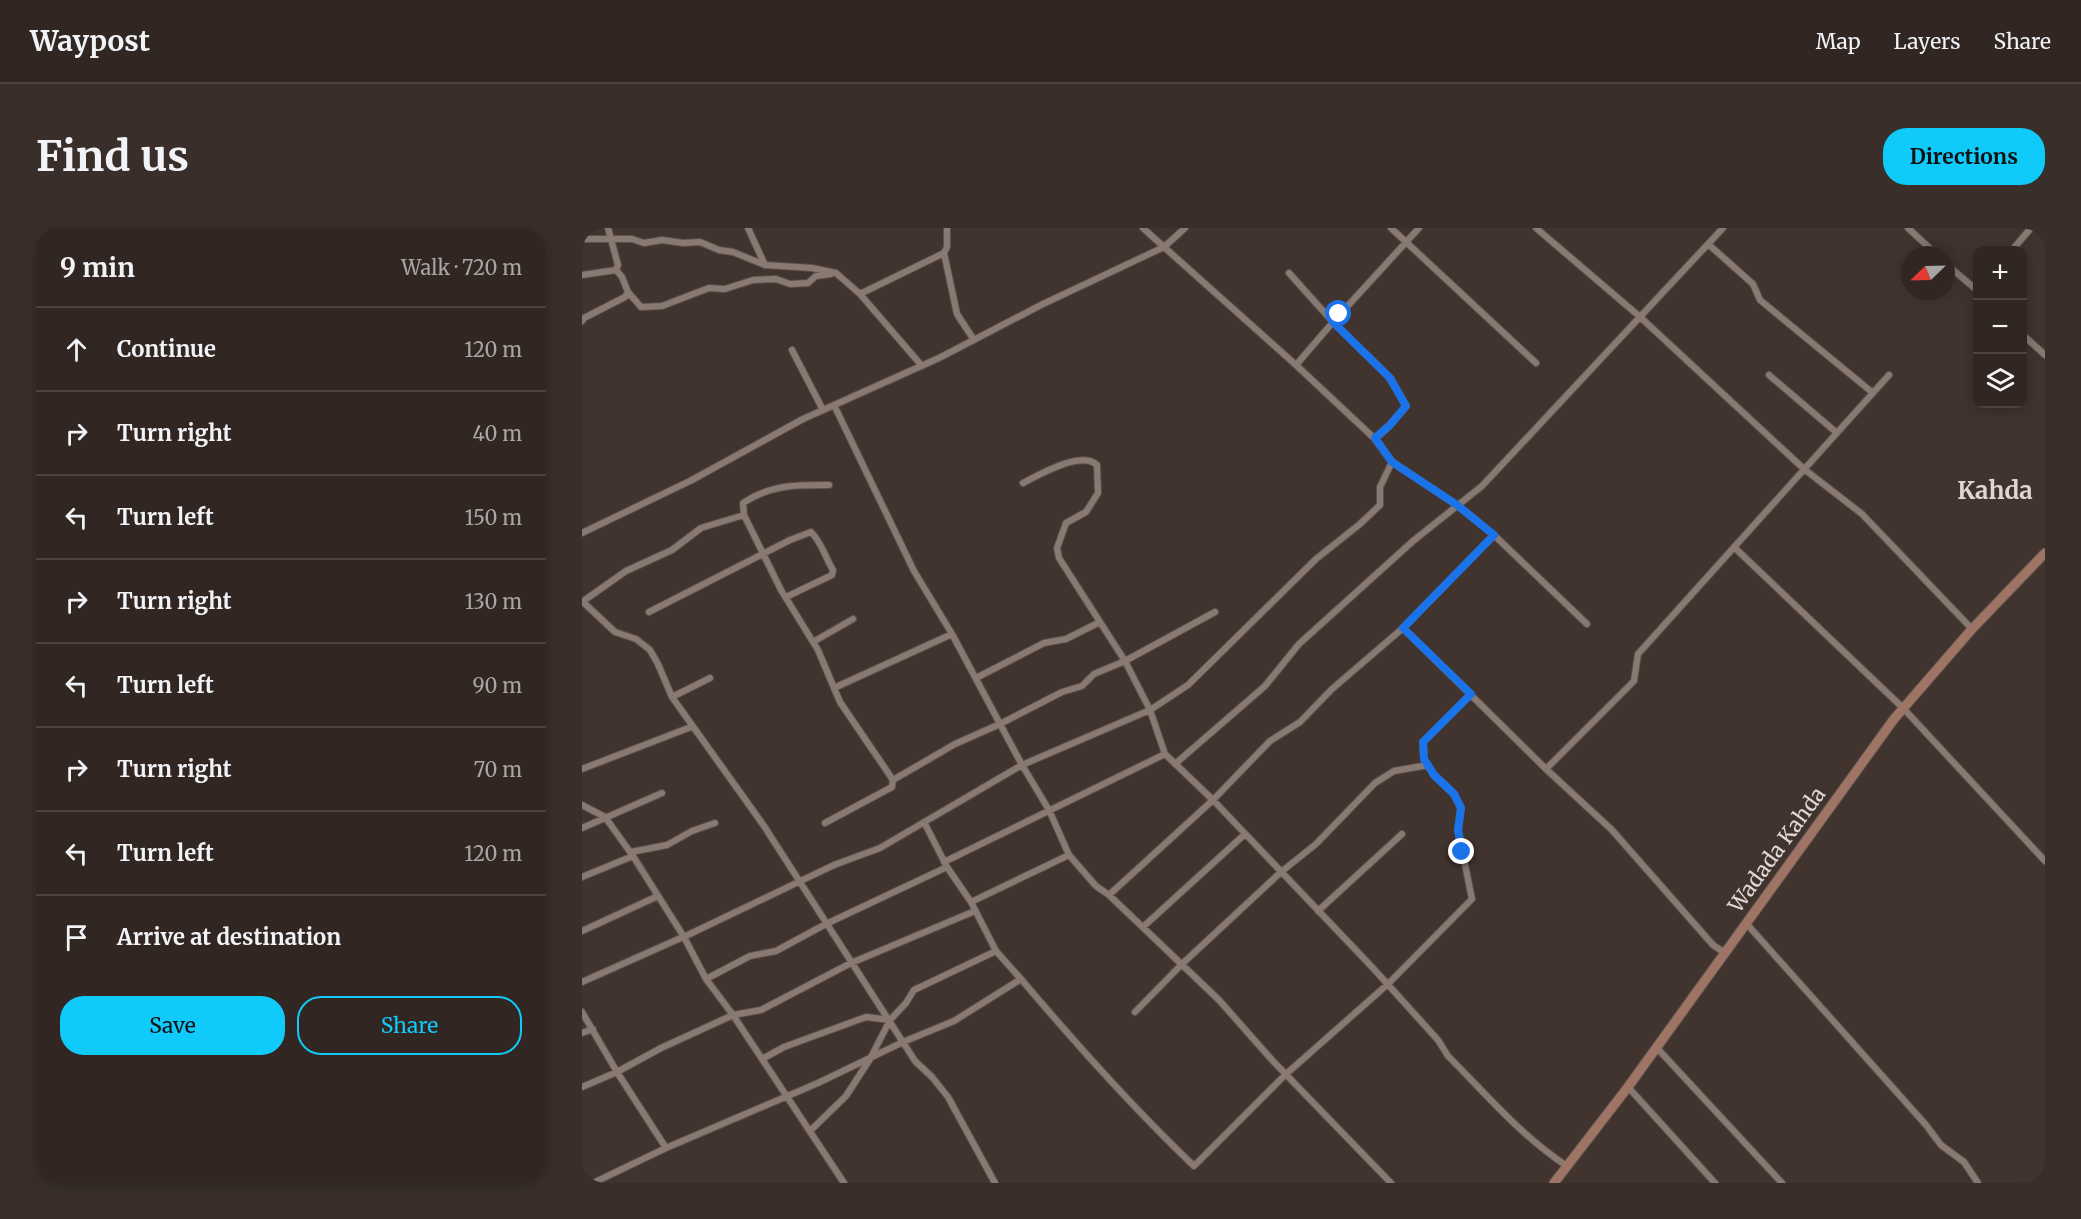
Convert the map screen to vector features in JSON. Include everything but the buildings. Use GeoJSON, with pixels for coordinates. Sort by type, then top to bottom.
{"type":"FeatureCollection","features":[{"type":"Feature","properties":{"kind":"main road","name":"Wadada Kahda"},"geometry":{"type":"LineString","coordinates":[[1554,1183],[1657,1048],[1903,708],[1972,629],[2045,552]]}},
{"type":"Feature","properties":{"kind":"street"},"geometry":{"type":"LineString","coordinates":[[608,228],[618,265],[616,270]]}},
{"type":"Feature","properties":{"kind":"street"},"geometry":{"type":"LineString","coordinates":[[748,228],[765,264]]}},
{"type":"Feature","properties":{"kind":"street"},"geometry":{"type":"LineString","coordinates":[[860,294],[944,253],[947,248],[947,228]]}},
{"type":"Feature","properties":{"kind":"street"},"geometry":{"type":"LineString","coordinates":[[1143,228],[1375,438],[1392,462],[1457,505],[1494,535],[1587,624]]}},
{"type":"Feature","properties":{"kind":"street"},"geometry":{"type":"LineString","coordinates":[[582,533],[692,480],[803,419],[922,366],[1043,304],[1164,247],[1185,228]]}},
{"type":"Feature","properties":{"kind":"street"},"geometry":{"type":"LineString","coordinates":[[1391,228],[1536,363]]}},
{"type":"Feature","properties":{"kind":"street"},"geometry":{"type":"LineString","coordinates":[[1296,365],[1419,228]]}},
{"type":"Feature","properties":{"kind":"street"},"geometry":{"type":"LineString","coordinates":[[1536,228],[1639,316],[1804,470],[1862,514],[1972,629]]}},
{"type":"Feature","properties":{"kind":"street"},"geometry":{"type":"LineString","coordinates":[[1175,764],[1264,686],[1299,644],[1413,541],[1482,486],[1723,228]]}},
{"type":"Feature","properties":{"kind":"street"},"geometry":{"type":"LineString","coordinates":[[1908,228],[1927,246]]}},
{"type":"Feature","properties":{"kind":"street"},"geometry":{"type":"LineString","coordinates":[[2015,246],[2031,228]]}},
{"type":"Feature","properties":{"kind":"street"},"geometry":{"type":"LineString","coordinates":[[582,237],[586,239],[632,239],[644,243],[662,240],[683,243],[700,242],[765,264],[812,268],[836,273],[860,294],[922,366]]}},
{"type":"Feature","properties":{"kind":"street"},"geometry":{"type":"LineString","coordinates":[[1708,244],[1753,284],[1760,300],[1873,393]]}},
{"type":"Feature","properties":{"kind":"street"},"geometry":{"type":"LineString","coordinates":[[944,253],[957,314],[974,340]]}},
{"type":"Feature","properties":{"kind":"street"},"geometry":{"type":"LineString","coordinates":[[582,275],[616,270]]}},
{"type":"Feature","properties":{"kind":"street"},"geometry":{"type":"LineString","coordinates":[[616,270],[622,277],[628,292],[641,307],[662,306],[709,288],[725,289],[753,280],[776,279],[790,285],[808,283],[816,276],[836,273]]}},
{"type":"Feature","properties":{"kind":"street"},"geometry":{"type":"LineString","coordinates":[[1955,272],[1973,287]]}},
{"type":"Feature","properties":{"kind":"street"},"geometry":{"type":"LineString","coordinates":[[1289,273],[1333,322],[1390,378],[1406,406],[1375,438]]}},
{"type":"Feature","properties":{"kind":"street"},"geometry":{"type":"LineString","coordinates":[[582,321],[625,297],[628,292]]}},
{"type":"Feature","properties":{"kind":"street"},"geometry":{"type":"LineString","coordinates":[[2027,339],[2045,355]]}},
{"type":"Feature","properties":{"kind":"street"},"geometry":{"type":"LineString","coordinates":[[792,350],[823,410]]}},
{"type":"Feature","properties":{"kind":"street"},"geometry":{"type":"LineString","coordinates":[[1769,375],[1837,433]]}},
{"type":"Feature","properties":{"kind":"street"},"geometry":{"type":"LineString","coordinates":[[1546,769],[1634,681],[1638,654],[1889,375]]}},
{"type":"Feature","properties":{"kind":"street"},"geometry":{"type":"LineString","coordinates":[[834,405],[915,571],[1049,810],[1069,855],[1096,886],[1109,895],[1219,1000],[1286,1074],[1391,1183]]}},
{"type":"Feature","properties":{"kind":"street"},"geometry":{"type":"LineString","coordinates":[[1023,483],[1055,466],[1086,460],[1092,460],[1097,465],[1098,494],[1086,512],[1066,522],[1057,548],[1059,558],[1125,661],[1150,710],[1165,754],[1213,800],[1388,984],[1438,1040],[1448,1056],[1532,1140],[1567,1166]]}},
{"type":"Feature","properties":{"kind":"street"},"geometry":{"type":"LineString","coordinates":[[582,982],[834,865],[880,848],[1022,765],[1150,710],[1188,685],[1316,559],[1380,505],[1380,487],[1392,462]]}},
{"type":"Feature","properties":{"kind":"street"},"geometry":{"type":"LineString","coordinates":[[825,823],[892,787],[893,780],[840,702],[813,642],[786,597],[744,515],[743,503],[758,492],[789,485],[829,485]]}},
{"type":"Feature","properties":{"kind":"street"},"geometry":{"type":"LineString","coordinates":[[744,515],[701,528],[672,550],[626,571],[582,602],[615,632],[636,639],[650,650],[672,697],[691,727],[764,826],[915,1062],[932,1077],[948,1097],[995,1183]]}},
{"type":"Feature","properties":{"kind":"street"},"geometry":{"type":"LineString","coordinates":[[649,612],[764,553],[811,532],[820,541],[823,555],[833,570],[832,575],[786,597]]}},
{"type":"Feature","properties":{"kind":"street"},"geometry":{"type":"LineString","coordinates":[[1109,895],[1213,800],[1270,741],[1300,722],[1332,690],[1403,628],[1494,535]]}},
{"type":"Feature","properties":{"kind":"street"},"geometry":{"type":"LineString","coordinates":[[1734,547],[1903,708],[2045,861]]}},
{"type":"Feature","properties":{"kind":"street"},"geometry":{"type":"LineString","coordinates":[[893,780],[955,744],[1062,692],[1082,686],[1094,674],[1125,661],[1215,612]]}},
{"type":"Feature","properties":{"kind":"street"},"geometry":{"type":"LineString","coordinates":[[813,642],[853,619]]}},
{"type":"Feature","properties":{"kind":"street"},"geometry":{"type":"LineString","coordinates":[[976,678],[1044,643],[1066,639],[1100,622]]}},
{"type":"Feature","properties":{"kind":"street"},"geometry":{"type":"LineString","coordinates":[[1403,628],[1546,769],[1612,830],[1713,945],[1725,953]]}},
{"type":"Feature","properties":{"kind":"street"},"geometry":{"type":"LineString","coordinates":[[834,688],[952,634]]}},
{"type":"Feature","properties":{"kind":"street"},"geometry":{"type":"LineString","coordinates":[[672,697],[710,678]]}},
{"type":"Feature","properties":{"kind":"street"},"geometry":{"type":"LineString","coordinates":[[924,822],[946,864],[971,902],[996,951],[1092,1062],[1147,1121],[1194,1166],[1286,1074],[1388,984],[1472,899],[1458,830],[1461,808],[1454,794],[1434,775],[1424,759],[1423,742],[1471,694]]}},
{"type":"Feature","properties":{"kind":"street"},"geometry":{"type":"LineString","coordinates":[[582,770],[691,727]]}},
{"type":"Feature","properties":{"kind":"street"},"geometry":{"type":"LineString","coordinates":[[706,979],[750,956],[776,951],[1049,810],[1165,754]]}},
{"type":"Feature","properties":{"kind":"street"},"geometry":{"type":"LineString","coordinates":[[1135,1012],[1182,964],[1281,872],[1316,844],[1375,783],[1394,771],[1428,765]]}},
{"type":"Feature","properties":{"kind":"street"},"geometry":{"type":"LineString","coordinates":[[582,828],[662,793]]}},
{"type":"Feature","properties":{"kind":"street"},"geometry":{"type":"LineString","coordinates":[[582,805],[605,817],[632,854],[684,936],[706,979],[787,1096],[841,1182]]}},
{"type":"Feature","properties":{"kind":"street"},"geometry":{"type":"LineString","coordinates":[[582,877],[632,854],[667,845],[692,831],[715,823]]}},
{"type":"Feature","properties":{"kind":"street"},"geometry":{"type":"LineString","coordinates":[[1143,927],[1245,834]]}},
{"type":"Feature","properties":{"kind":"street"},"geometry":{"type":"LineString","coordinates":[[1318,911],[1401,834]]}},
{"type":"Feature","properties":{"kind":"street"},"geometry":{"type":"LineString","coordinates":[[971,902],[1069,855]]}},
{"type":"Feature","properties":{"kind":"street"},"geometry":{"type":"LineString","coordinates":[[582,931],[658,896]]}},
{"type":"Feature","properties":{"kind":"street"},"geometry":{"type":"LineString","coordinates":[[582,1087],[733,1015],[761,1010],[851,963],[975,911]]}},
{"type":"Feature","properties":{"kind":"street"},"geometry":{"type":"LineString","coordinates":[[1746,923],[1926,1125],[1941,1145],[1964,1162],[1978,1183]]}},
{"type":"Feature","properties":{"kind":"street"},"geometry":{"type":"LineString","coordinates":[[810,1131],[846,1096],[870,1059],[890,1020],[906,1004],[914,990],[996,951]]}},
{"type":"Feature","properties":{"kind":"street"},"geometry":{"type":"LineString","coordinates":[[593,1183],[666,1148],[954,1021],[1021,979]]}},
{"type":"Feature","properties":{"kind":"street"},"geometry":{"type":"LineString","coordinates":[[582,1012],[666,1148]]}},
{"type":"Feature","properties":{"kind":"street"},"geometry":{"type":"LineString","coordinates":[[762,1059],[784,1047],[866,1017],[890,1020]]}},
{"type":"Feature","properties":{"kind":"street"},"geometry":{"type":"LineString","coordinates":[[582,1033],[593,1029]]}},
{"type":"Feature","properties":{"kind":"street"},"geometry":{"type":"LineString","coordinates":[[1657,1048],[1782,1183]]}},
{"type":"Feature","properties":{"kind":"street"},"geometry":{"type":"LineString","coordinates":[[1628,1087],[1715,1183]]}},
{"type":"Feature","properties":{"kind":"district","name":"Kahda"},"geometry":{"type":"Point","coordinates":[1995,491]}},
{"type":"Feature","properties":{"kind":"route"},"geometry":{"type":"LineString","coordinates":[[1339,314],[1333,322],[1390,378],[1406,406],[1375,438],[1392,462],[1457,505],[1494,535],[1403,628],[1471,694],[1423,742],[1424,759],[1434,775],[1454,794],[1461,808],[1458,830],[1462,852]]}}]}
